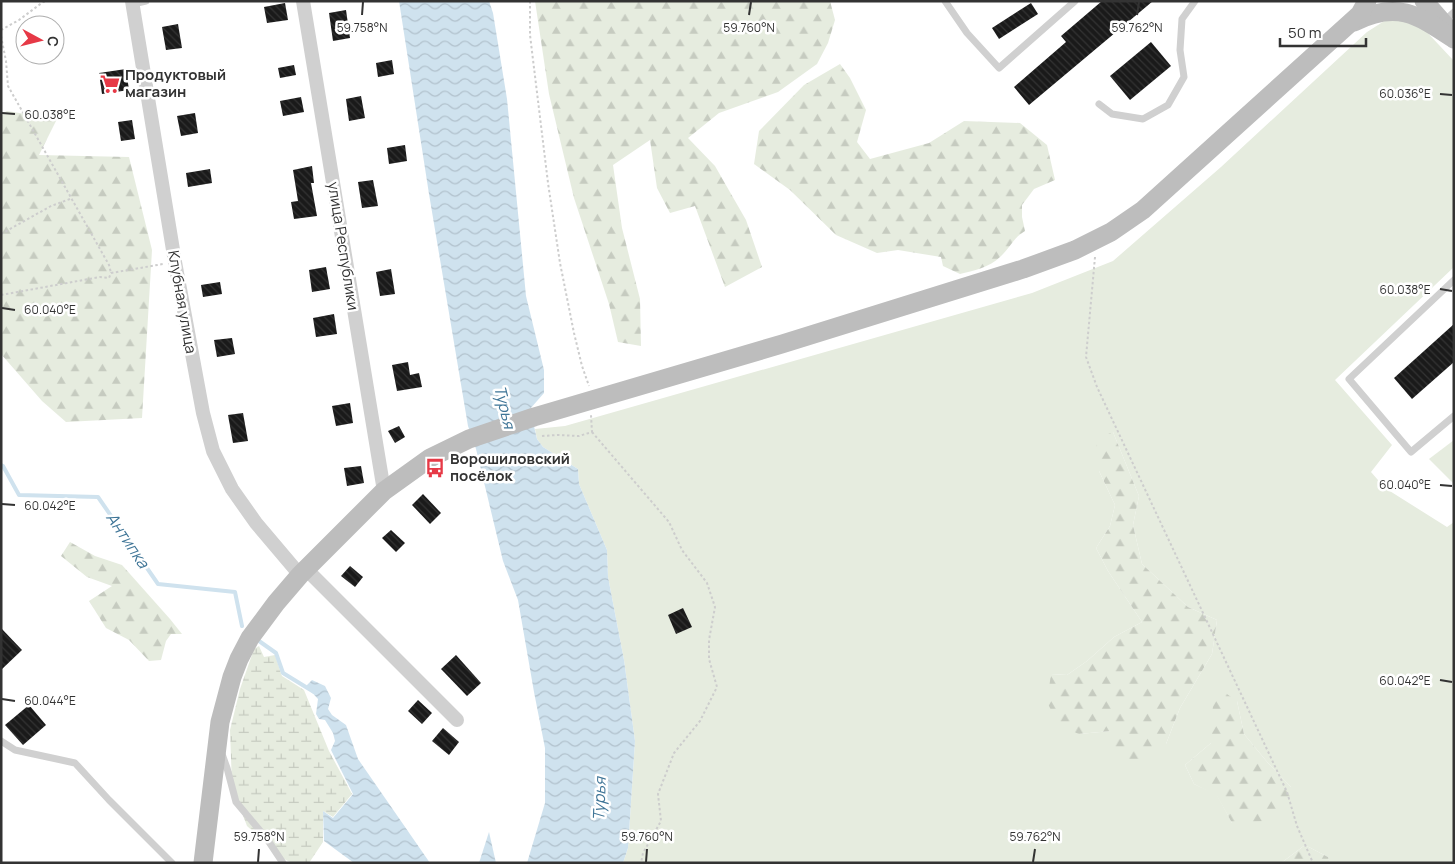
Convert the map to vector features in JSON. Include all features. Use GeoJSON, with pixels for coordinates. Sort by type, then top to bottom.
{"type":"FeatureCollection","features":[{"type":"Feature","properties":{"kind":"main road"},"geometry":{"type":"LineString","coordinates":[[203,863],[220,722],[232,677],[239,659],[250,638],[276,603],[303,572],[384,492],[430,458],[469,439],[534,417],[1023,269],[1075,250],[1111,232],[1143,210],[1360,14],[1367,1]]}},
{"type":"Feature","properties":{"kind":"main road"},"geometry":{"type":"LineString","coordinates":[[1424,1],[1450,23]]}},
{"type":"Feature","properties":{"kind":"main road"},"geometry":{"type":"LineString","coordinates":[[1346,26],[1378,10],[1400,10],[1410,12],[1424,19],[1454,39]]}},
{"type":"Feature","properties":{"kind":"street","name":"улица Республики"},"geometry":{"type":"LineString","coordinates":[[303,1],[384,492]]}},
{"type":"Feature","properties":{"kind":"street","name":"Клубная улица"},"geometry":{"type":"LineString","coordinates":[[137,2],[175,262],[203,413],[214,451],[232,489],[256,523],[303,572],[457,720]]}},
{"type":"Feature","properties":{"kind":"lane"},"geometry":{"type":"LineString","coordinates":[[945,1],[967,33],[999,68],[1075,1]]}},
{"type":"Feature","properties":{"kind":"lane"},"geometry":{"type":"LineString","coordinates":[[1099,104],[1112,114],[1143,120],[1168,105],[1184,77],[1180,50],[1182,19],[1195,1]]}},
{"type":"Feature","properties":{"kind":"lane"},"geometry":{"type":"LineString","coordinates":[[1454,280],[1349,379],[1411,452],[1454,416]]}},
{"type":"Feature","properties":{"kind":"lane"},"geometry":{"type":"LineString","coordinates":[[1,741],[15,750],[75,764],[172,863]]}},
{"type":"Feature","properties":{"kind":"lane"},"geometry":{"type":"LineString","coordinates":[[218,744],[236,802],[267,839],[283,863]]}},
{"type":"Feature","properties":{"kind":"path"},"geometry":{"type":"LineString","coordinates":[[1,30],[47,1]]}},
{"type":"Feature","properties":{"kind":"path"},"geometry":{"type":"LineString","coordinates":[[530,1],[530,35],[553,218],[574,333],[593,399],[591,411],[592,432],[669,522],[682,550],[706,583],[715,607],[709,640],[710,659],[717,687],[700,721],[674,753],[658,794],[660,821],[643,853],[641,863]]}},
{"type":"Feature","properties":{"kind":"path"},"geometry":{"type":"LineString","coordinates":[[1,36],[8,86],[70,199],[109,265],[110,273],[109,278],[100,277],[1,294]]}},
{"type":"Feature","properties":{"kind":"path"},"geometry":{"type":"LineString","coordinates":[[1,234],[51,206],[70,199]]}},
{"type":"Feature","properties":{"kind":"path"},"geometry":{"type":"LineString","coordinates":[[1096,239],[1086,357],[1097,387],[1287,792],[1297,826],[1313,863]]}},
{"type":"Feature","properties":{"kind":"path"},"geometry":{"type":"LineString","coordinates":[[110,273],[175,262]]}},
{"type":"Feature","properties":{"kind":"path"},"geometry":{"type":"LineString","coordinates":[[542,436],[579,436],[592,432]]}},
{"type":"Feature","properties":{"kind":"green space"},"geometry":{"type":"Polygon","coordinates":[[[535,1],[830,1],[835,20],[828,43],[817,64],[778,92],[719,113],[688,138],[715,166],[746,220],[762,267],[725,287],[695,206],[670,213],[657,188],[650,140],[613,165],[622,228],[640,299],[641,346],[618,342],[609,304],[574,198],[549,94],[535,1]]]}},
{"type":"Feature","properties":{"kind":"green space"},"geometry":{"type":"Polygon","coordinates":[[[1389,18],[1408,19],[1424,29],[1454,61],[1454,267],[1335,380],[1392,445],[1371,472],[1385,488],[1447,527],[1454,522],[1454,863],[1330,863],[1328,857],[1305,845],[1281,863],[623,863],[628,848],[635,741],[624,660],[608,577],[607,550],[579,484],[578,469],[543,447],[537,439],[535,429],[565,426],[1032,293],[1113,261],[1221,167],[1367,32],[1389,18]],[[1113,432],[1099,471],[1115,505],[1110,526],[1096,548],[1108,571],[1142,622],[1114,637],[1087,661],[1067,675],[1051,674],[1079,734],[1111,731],[1166,744],[1180,708],[1212,654],[1217,620],[1188,607],[1142,564],[1133,525],[1139,496],[1113,432]],[[1237,701],[1211,743],[1185,765],[1194,784],[1217,795],[1232,823],[1291,787],[1244,734],[1237,701]]]}},
{"type":"Feature","properties":{"kind":"green space"},"geometry":{"type":"Polygon","coordinates":[[[840,64],[850,78],[866,110],[857,142],[870,159],[929,143],[964,121],[1020,123],[1047,145],[1055,180],[1034,189],[1022,205],[1025,231],[996,260],[981,268],[960,274],[943,266],[941,257],[898,250],[877,253],[836,235],[790,190],[754,164],[759,131],[804,85],[840,64]]]}},
{"type":"Feature","properties":{"kind":"green space"},"geometry":{"type":"Polygon","coordinates":[[[7,111],[57,119],[39,155],[129,157],[152,250],[142,418],[66,422],[42,401],[1,354],[1,114],[7,111]]]}},
{"type":"Feature","properties":{"kind":"green space"},"geometry":{"type":"Polygon","coordinates":[[[1113,432],[1139,496],[1133,525],[1142,564],[1188,607],[1217,620],[1212,654],[1180,708],[1166,744],[1151,761],[1115,758],[1111,731],[1079,734],[1059,726],[1047,702],[1051,674],[1067,675],[1087,661],[1114,637],[1142,622],[1108,571],[1096,548],[1110,526],[1115,505],[1099,471],[1096,439],[1113,432]]]}},
{"type":"Feature","properties":{"kind":"green space"},"geometry":{"type":"Polygon","coordinates":[[[1454,440],[1454,484],[1429,459],[1454,440]]]}},
{"type":"Feature","properties":{"kind":"green space"},"geometry":{"type":"Polygon","coordinates":[[[70,542],[95,556],[122,565],[182,634],[171,634],[166,641],[161,660],[149,661],[129,640],[106,628],[89,601],[112,586],[87,577],[61,556],[70,542]]]}},
{"type":"Feature","properties":{"kind":"green space"},"geometry":{"type":"Polygon","coordinates":[[[259,646],[264,657],[275,655],[282,676],[304,690],[329,751],[352,794],[333,817],[323,811],[323,842],[309,863],[292,863],[284,859],[247,826],[232,786],[230,730],[240,689],[254,649],[259,646]]]}},
{"type":"Feature","properties":{"kind":"green space"},"geometry":{"type":"Polygon","coordinates":[[[1224,692],[1237,701],[1244,734],[1291,787],[1293,805],[1267,821],[1232,823],[1217,796],[1194,784],[1185,765],[1211,743],[1213,702],[1224,692]]]}},
{"type":"Feature","properties":{"kind":"green space"},"geometry":{"type":"Polygon","coordinates":[[[1305,845],[1328,857],[1330,863],[1281,863],[1305,845]]]}},
{"type":"Feature","properties":{"kind":"water","name":"Турья"},"geometry":{"type":"Polygon","coordinates":[[[399,1],[489,1],[493,13],[507,99],[526,296],[544,370],[544,393],[530,409],[537,439],[543,447],[578,469],[579,484],[607,550],[608,577],[624,660],[635,741],[628,848],[623,863],[527,863],[545,803],[545,748],[518,600],[503,561],[476,449],[468,426],[399,1]]]}},
{"type":"Feature","properties":{"kind":"water"},"geometry":{"type":"Polygon","coordinates":[[[312,680],[325,686],[331,698],[328,709],[332,715],[346,725],[358,759],[430,863],[354,863],[324,841],[323,811],[333,818],[353,794],[331,750],[335,741],[333,733],[325,720],[319,719],[316,714],[318,699],[306,686],[312,680]]]}},
{"type":"Feature","properties":{"kind":"water"},"geometry":{"type":"Polygon","coordinates":[[[489,832],[496,863],[479,863],[489,832]]]}},
{"type":"Feature","properties":{"kind":"building"},"geometry":{"type":"Polygon","coordinates":[[[1102,1],[1153,1],[1029,105],[1014,87],[1066,42],[1061,36],[1102,1]]]}},
{"type":"Feature","properties":{"kind":"building"},"geometry":{"type":"Polygon","coordinates":[[[285,3],[288,20],[267,23],[264,7],[285,3]]]}},
{"type":"Feature","properties":{"kind":"building"},"geometry":{"type":"Polygon","coordinates":[[[1031,3],[1038,14],[999,39],[992,28],[1031,3]]]}},
{"type":"Feature","properties":{"kind":"building"},"geometry":{"type":"Polygon","coordinates":[[[346,10],[350,38],[333,41],[329,13],[346,10]]]}},
{"type":"Feature","properties":{"kind":"building"},"geometry":{"type":"Polygon","coordinates":[[[178,24],[182,48],[166,50],[162,27],[178,24]]]}},
{"type":"Feature","properties":{"kind":"building"},"geometry":{"type":"Polygon","coordinates":[[[1151,42],[1171,66],[1130,100],[1110,76],[1151,42]]]}},
{"type":"Feature","properties":{"kind":"building"},"geometry":{"type":"Polygon","coordinates":[[[392,60],[394,74],[378,77],[376,63],[392,60]]]}},
{"type":"Feature","properties":{"kind":"building"},"geometry":{"type":"Polygon","coordinates":[[[294,65],[296,75],[280,78],[278,68],[294,65]]]}},
{"type":"Feature","properties":{"kind":"building"},"geometry":{"type":"Polygon","coordinates":[[[126,69],[129,90],[102,94],[99,73],[126,69]]]}},
{"type":"Feature","properties":{"kind":"building"},"geometry":{"type":"Polygon","coordinates":[[[361,96],[365,118],[349,121],[346,99],[361,96]]]}},
{"type":"Feature","properties":{"kind":"building"},"geometry":{"type":"Polygon","coordinates":[[[301,97],[304,112],[283,116],[280,101],[301,97]]]}},
{"type":"Feature","properties":{"kind":"building"},"geometry":{"type":"Polygon","coordinates":[[[195,113],[198,133],[181,136],[177,116],[195,113]]]}},
{"type":"Feature","properties":{"kind":"building"},"geometry":{"type":"Polygon","coordinates":[[[132,120],[135,139],[121,141],[118,122],[132,120]]]}},
{"type":"Feature","properties":{"kind":"building"},"geometry":{"type":"Polygon","coordinates":[[[405,145],[407,161],[389,164],[387,148],[405,145]]]}},
{"type":"Feature","properties":{"kind":"building"},"geometry":{"type":"Polygon","coordinates":[[[312,166],[314,183],[311,183],[317,216],[294,219],[291,202],[298,201],[293,170],[312,166]]]}},
{"type":"Feature","properties":{"kind":"building"},"geometry":{"type":"Polygon","coordinates":[[[210,169],[212,183],[188,187],[186,173],[210,169]]]}},
{"type":"Feature","properties":{"kind":"building"},"geometry":{"type":"Polygon","coordinates":[[[373,180],[378,206],[362,208],[358,182],[373,180]]]}},
{"type":"Feature","properties":{"kind":"building"},"geometry":{"type":"Polygon","coordinates":[[[326,267],[330,289],[312,292],[309,270],[326,267]]]}},
{"type":"Feature","properties":{"kind":"building"},"geometry":{"type":"Polygon","coordinates":[[[391,269],[395,294],[380,296],[376,272],[391,269]]]}},
{"type":"Feature","properties":{"kind":"building"},"geometry":{"type":"Polygon","coordinates":[[[220,282],[222,294],[203,297],[201,285],[220,282]]]}},
{"type":"Feature","properties":{"kind":"building"},"geometry":{"type":"Polygon","coordinates":[[[334,314],[337,334],[316,337],[313,318],[334,314]]]}},
{"type":"Feature","properties":{"kind":"building"},"geometry":{"type":"Polygon","coordinates":[[[1454,324],[1454,362],[1412,399],[1394,378],[1454,324]]]}},
{"type":"Feature","properties":{"kind":"building"},"geometry":{"type":"Polygon","coordinates":[[[232,338],[235,354],[217,357],[214,340],[232,338]]]}},
{"type":"Feature","properties":{"kind":"building"},"geometry":{"type":"Polygon","coordinates":[[[408,362],[410,375],[419,373],[422,387],[397,391],[392,365],[408,362]]]}},
{"type":"Feature","properties":{"kind":"building"},"geometry":{"type":"Polygon","coordinates":[[[350,403],[353,423],[336,426],[332,406],[350,403]]]}},
{"type":"Feature","properties":{"kind":"building"},"geometry":{"type":"Polygon","coordinates":[[[243,413],[248,441],[233,443],[228,415],[243,413]]]}},
{"type":"Feature","properties":{"kind":"building"},"geometry":{"type":"Polygon","coordinates":[[[399,426],[405,437],[395,443],[388,431],[399,426]]]}},
{"type":"Feature","properties":{"kind":"building"},"geometry":{"type":"Polygon","coordinates":[[[361,466],[364,483],[347,486],[344,468],[361,466]]]}},
{"type":"Feature","properties":{"kind":"building"},"geometry":{"type":"Polygon","coordinates":[[[423,494],[441,513],[430,524],[412,505],[423,494]]]}},
{"type":"Feature","properties":{"kind":"building"},"geometry":{"type":"Polygon","coordinates":[[[391,530],[405,543],[396,552],[382,538],[391,530]]]}},
{"type":"Feature","properties":{"kind":"building"},"geometry":{"type":"Polygon","coordinates":[[[350,566],[363,577],[355,587],[341,576],[350,566]]]}},
{"type":"Feature","properties":{"kind":"building"},"geometry":{"type":"Polygon","coordinates":[[[683,608],[692,627],[676,634],[668,615],[683,608]]]}},
{"type":"Feature","properties":{"kind":"building"},"geometry":{"type":"Polygon","coordinates":[[[1,628],[22,650],[1,670],[1,628]]]}},
{"type":"Feature","properties":{"kind":"building"},"geometry":{"type":"Polygon","coordinates":[[[456,655],[481,683],[467,696],[441,669],[456,655]]]}},
{"type":"Feature","properties":{"kind":"building"},"geometry":{"type":"Polygon","coordinates":[[[418,700],[432,713],[422,724],[408,711],[418,700]]]}},
{"type":"Feature","properties":{"kind":"building"},"geometry":{"type":"Polygon","coordinates":[[[29,705],[46,725],[23,745],[5,725],[29,705]]]}},
{"type":"Feature","properties":{"kind":"building"},"geometry":{"type":"Polygon","coordinates":[[[443,728],[459,742],[449,755],[432,741],[443,728]]]}},
{"type":"Feature","properties":{"kind":"waterway","name":"Антипка"},"geometry":{"type":"LineString","coordinates":[[1,465],[19,495],[98,497],[158,584],[235,592],[242,626]]}},
{"type":"Feature","properties":{"kind":"waterway","name":"Антипка"},"geometry":{"type":"LineString","coordinates":[[259,641],[276,653],[283,673],[314,692]]}},
{"type":"Feature","properties":{"kind":"place","name":"Продуктовый магазин"},"geometry":{"type":"Point","coordinates":[110,84]}},
{"type":"Feature","properties":{"kind":"place","name":"Ворошиловский посёлок"},"geometry":{"type":"Point","coordinates":[435,468]}}]}
